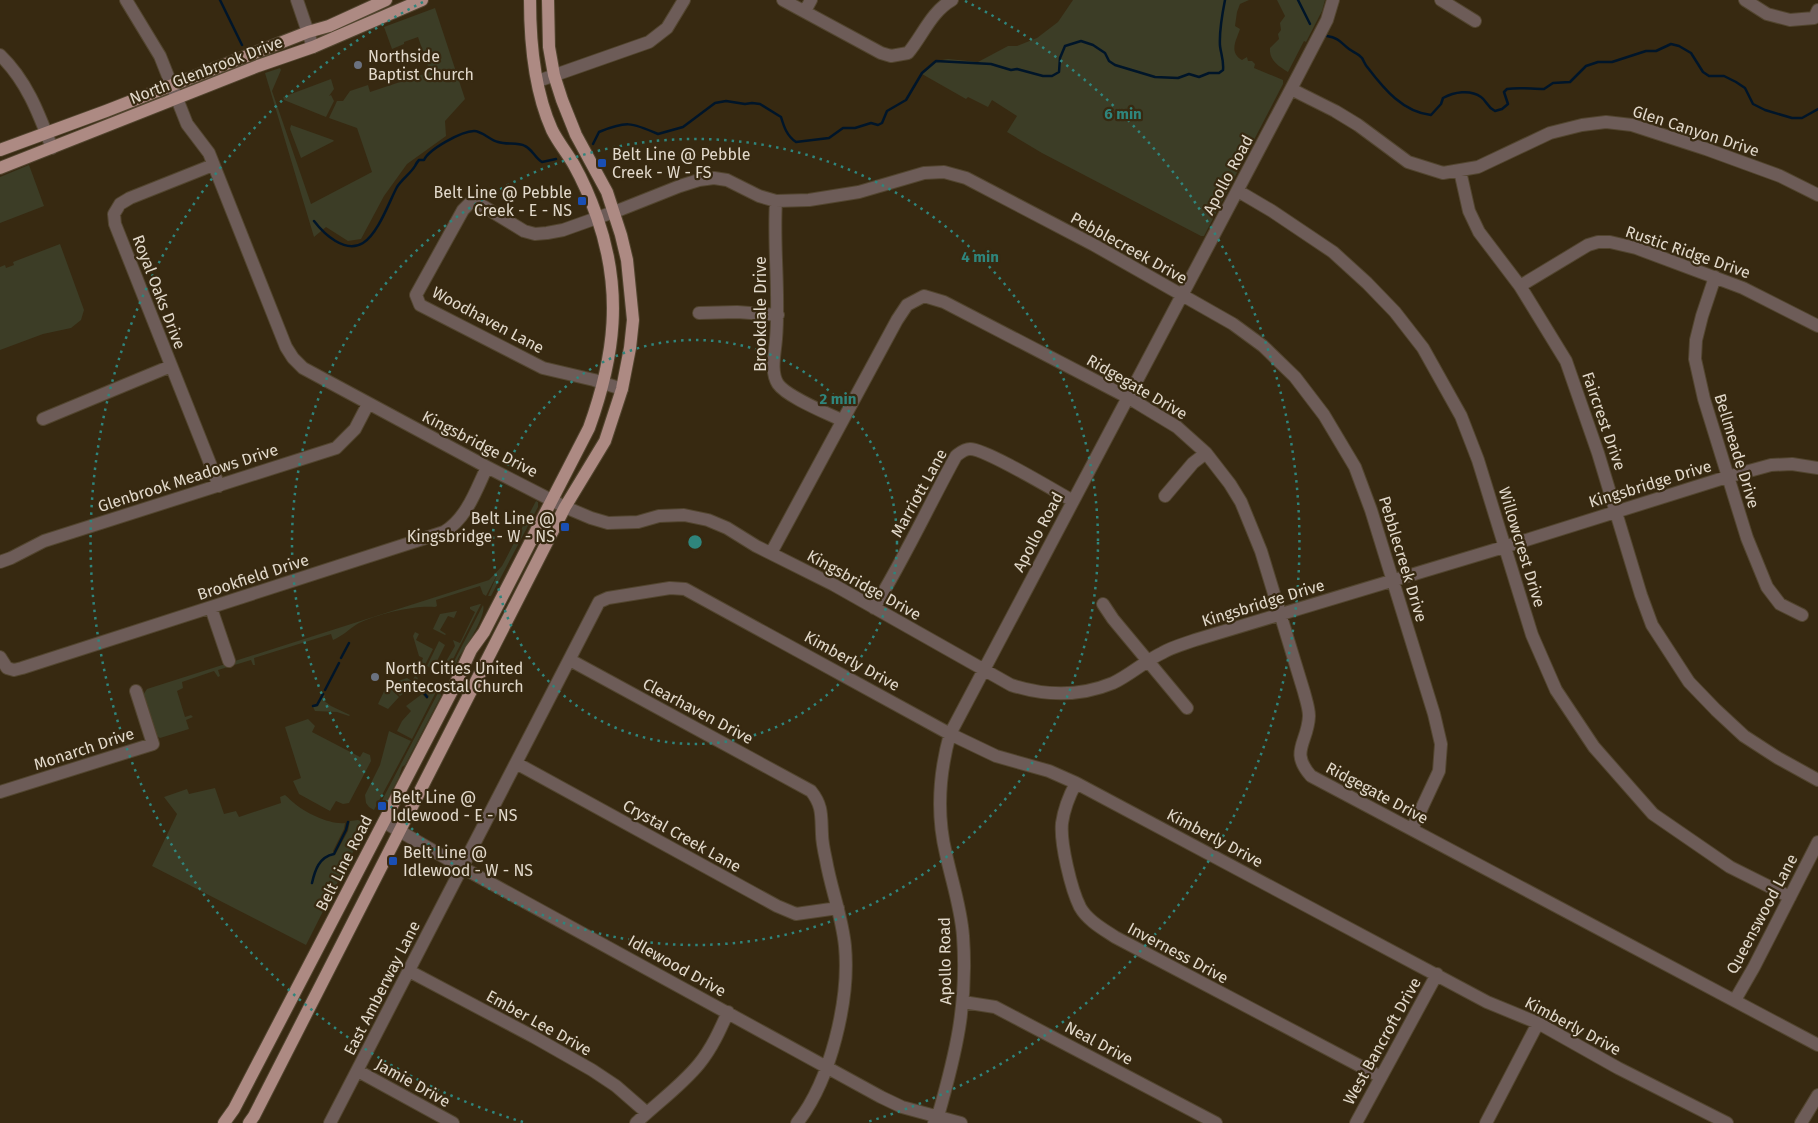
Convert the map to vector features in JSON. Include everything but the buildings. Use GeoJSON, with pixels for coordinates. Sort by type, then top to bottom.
{"type":"FeatureCollection","features":[{"type":"Feature","properties":{"kind":"main road","name":"North Glenbrook Drive"},"geometry":{"type":"LineString","coordinates":[[0,150],[46,134],[308,32],[329,26],[386,0]]}},
{"type":"Feature","properties":{"kind":"main road","name":"North Glenbrook Drive"},"geometry":{"type":"LineString","coordinates":[[0,168],[258,66],[313,47],[422,0]]}},
{"type":"Feature","properties":{"kind":"main road","name":"Belt Line Road"},"geometry":{"type":"LineString","coordinates":[[224,1123],[234,1109],[384,822],[471,650],[484,632],[589,428],[603,383],[612,342],[613,302],[606,255],[597,218],[575,167],[552,130],[538,81],[530,30],[530,0]]}},
{"type":"Feature","properties":{"kind":"main road"},"geometry":{"type":"LineString","coordinates":[[249,1123],[399,830],[470,697],[566,507],[605,441],[622,389],[631,339],[632,300],[626,260],[607,192],[576,135],[554,75],[549,47],[548,0]]}},
{"type":"Feature","properties":{"kind":"main road"},"geometry":{"type":"LineString","coordinates":[[453,688],[470,697]]}},
{"type":"Feature","properties":{"kind":"street","name":"Kingsbridge Drive"},"geometry":{"type":"LineString","coordinates":[[126,0],[160,56],[187,124],[204,144],[286,347],[303,368],[487,467],[566,507],[608,523],[638,522],[660,516],[684,515],[708,520],[727,528],[1011,684],[1027,690],[1064,694],[1082,692],[1113,682],[1177,646],[1727,477],[1771,465],[1792,464],[1818,468]]}},
{"type":"Feature","properties":{"kind":"street"},"geometry":{"type":"LineString","coordinates":[[297,0],[313,47]]}},
{"type":"Feature","properties":{"kind":"street"},"geometry":{"type":"LineString","coordinates":[[538,81],[648,42],[667,28],[684,0]]}},
{"type":"Feature","properties":{"kind":"street"},"geometry":{"type":"LineString","coordinates":[[783,0],[808,6],[881,53],[891,56],[900,56],[908,53],[931,19],[943,6],[952,0]]}},
{"type":"Feature","properties":{"kind":"street","name":"Apollo Road"},"geometry":{"type":"LineString","coordinates":[[936,1120],[958,1041],[963,1002],[964,960],[961,917],[958,897],[946,855],[940,815],[942,764],[950,734],[1238,191],[1327,20],[1333,0]]}},
{"type":"Feature","properties":{"kind":"street"},"geometry":{"type":"LineString","coordinates":[[1441,0],[1475,21]]}},
{"type":"Feature","properties":{"kind":"street"},"geometry":{"type":"LineString","coordinates":[[1745,0],[1767,14],[1790,20],[1816,14]]}},
{"type":"Feature","properties":{"kind":"street"},"geometry":{"type":"LineString","coordinates":[[0,55],[30,95],[38,110],[52,148]]}},
{"type":"Feature","properties":{"kind":"street","name":"Glen Canyon Drive"},"geometry":{"type":"LineString","coordinates":[[1291,89],[1358,124],[1408,162],[1443,173],[1478,167],[1550,134],[1582,125],[1606,122],[1632,125],[1706,149],[1780,176],[1818,195]]}},
{"type":"Feature","properties":{"kind":"street","name":"Royal Oaks Drive"},"geometry":{"type":"LineString","coordinates":[[213,165],[130,198],[120,204],[114,214],[115,224],[219,486]]}},
{"type":"Feature","properties":{"kind":"street","name":"Faircrest Drive"},"geometry":{"type":"LineString","coordinates":[[1460,171],[1469,211],[1480,232],[1520,286],[1566,361],[1652,625],[1689,682],[1716,710],[1744,736],[1778,758],[1818,780]]}},
{"type":"Feature","properties":{"kind":"street","name":"Pebblecreek Drive"},"geometry":{"type":"LineString","coordinates":[[470,203],[478,203],[524,231],[535,234],[563,230],[699,180],[714,178],[727,180],[759,196],[776,201],[809,200],[859,192],[924,172],[944,172],[973,182],[1094,245],[1233,324],[1263,346],[1295,377],[1312,397],[1355,467],[1371,510],[1434,714],[1441,744],[1439,771],[1412,829]]}},
{"type":"Feature","properties":{"kind":"street","name":"Willowcrest Drive"},"geometry":{"type":"LineString","coordinates":[[1238,191],[1272,210],[1333,252],[1395,312],[1422,348],[1461,416],[1478,460],[1532,635],[1556,690],[1594,748],[1653,814],[1730,867],[1790,897]]}},
{"type":"Feature","properties":{"kind":"street","name":"Brookdale Drive"},"geometry":{"type":"LineString","coordinates":[[776,201],[774,227],[777,259],[778,314],[774,370],[778,384],[790,394],[841,420]]}},
{"type":"Feature","properties":{"kind":"street","name":"Woodhaven Lane"},"geometry":{"type":"LineString","coordinates":[[470,203],[463,210],[416,294],[420,305],[543,368],[622,389]]}},
{"type":"Feature","properties":{"kind":"street","name":"Rustic Ridge Drive"},"geometry":{"type":"LineString","coordinates":[[1520,286],[1588,246],[1598,242],[1610,242],[1636,248],[1743,288],[1818,326]]}},
{"type":"Feature","properties":{"kind":"street","name":"Bellmeade Drive"},"geometry":{"type":"LineString","coordinates":[[1715,277],[1698,332],[1695,359],[1704,399],[1753,556],[1766,587],[1780,604],[1802,615]]}},
{"type":"Feature","properties":{"kind":"street","name":"Ridgegate Drive"},"geometry":{"type":"LineString","coordinates":[[771,553],[841,420],[907,305],[924,296],[944,302],[1129,398],[1177,427],[1206,453],[1230,484],[1241,502],[1261,552],[1304,692],[1309,715],[1300,752],[1303,767],[1311,776],[1818,1045]]}},
{"type":"Feature","properties":{"kind":"street"},"geometry":{"type":"LineString","coordinates":[[699,313],[778,314]]}},
{"type":"Feature","properties":{"kind":"street"},"geometry":{"type":"LineString","coordinates":[[43,419],[171,366]]}},
{"type":"Feature","properties":{"kind":"street","name":"Glenbrook Meadows Drive"},"geometry":{"type":"LineString","coordinates":[[0,562],[44,541],[336,448],[354,429],[368,404]]}},
{"type":"Feature","properties":{"kind":"street","name":"Marriott Lane"},"geometry":{"type":"LineString","coordinates":[[874,608],[891,580],[923,516],[961,452],[970,449],[993,458],[1073,501]]}},
{"type":"Feature","properties":{"kind":"street"},"geometry":{"type":"LineString","coordinates":[[1165,496],[1193,463],[1206,453]]}},
{"type":"Feature","properties":{"kind":"street","name":"Brookfield Drive"},"geometry":{"type":"LineString","coordinates":[[0,657],[7,668],[14,670],[22,668],[444,532],[457,523],[465,511],[487,467]]}},
{"type":"Feature","properties":{"kind":"street","name":"East Amberway Lane"},"geometry":{"type":"LineString","coordinates":[[330,1123],[570,660],[598,602],[608,598],[670,588],[685,589]]}},
{"type":"Feature","properties":{"kind":"street","name":"Kimberly Drive"},"geometry":{"type":"LineString","coordinates":[[685,589],[950,734],[996,756],[1049,771],[1076,783],[1487,1002],[1538,1023],[1618,1068],[1727,1123]]}},
{"type":"Feature","properties":{"kind":"street"},"geometry":{"type":"LineString","coordinates":[[1103,604],[1113,619],[1187,708]]}},
{"type":"Feature","properties":{"kind":"street"},"geometry":{"type":"LineString","coordinates":[[211,608],[229,661]]}},
{"type":"Feature","properties":{"kind":"street","name":"Clearhaven Drive"},"geometry":{"type":"LineString","coordinates":[[570,660],[811,791],[818,799],[821,810],[825,858],[838,908]]}},
{"type":"Feature","properties":{"kind":"street","name":"Monarch Drive"},"geometry":{"type":"LineString","coordinates":[[0,792],[153,744],[136,691]]}},
{"type":"Feature","properties":{"kind":"street","name":"Crystal Creek Lane"},"geometry":{"type":"LineString","coordinates":[[516,763],[777,906],[796,914],[838,908]]}},
{"type":"Feature","properties":{"kind":"street","name":"Inverness Drive"},"geometry":{"type":"LineString","coordinates":[[1076,783],[1067,801],[1062,824],[1063,846],[1080,908],[1096,925],[1114,938],[1381,1078]]}},
{"type":"Feature","properties":{"kind":"street","name":"Idlewood Drive"},"geometry":{"type":"LineString","coordinates":[[384,822],[463,868],[902,1107],[936,1120],[961,1123]]}},
{"type":"Feature","properties":{"kind":"street","name":"Queenswood Lane"},"geometry":{"type":"LineString","coordinates":[[1734,1000],[1754,967],[1818,842]]}},
{"type":"Feature","properties":{"kind":"street"},"geometry":{"type":"LineString","coordinates":[[797,1123],[811,1101],[827,1067],[834,1044],[844,992],[845,946],[838,908]]}},
{"type":"Feature","properties":{"kind":"street","name":"Ember Lee Drive"},"geometry":{"type":"LineString","coordinates":[[409,971],[592,1070],[616,1086],[647,1113]]}},
{"type":"Feature","properties":{"kind":"street","name":"West Bancroft Drive"},"geometry":{"type":"LineString","coordinates":[[1356,1123],[1437,974]]}},
{"type":"Feature","properties":{"kind":"street","name":"Neal Drive"},"geometry":{"type":"LineString","coordinates":[[963,1002],[995,1007],[1216,1123]]}},
{"type":"Feature","properties":{"kind":"street"},"geometry":{"type":"LineString","coordinates":[[636,1123],[700,1063],[728,1012]]}},
{"type":"Feature","properties":{"kind":"street"},"geometry":{"type":"LineString","coordinates":[[1486,1123],[1538,1023]]}},
{"type":"Feature","properties":{"kind":"street","name":"Jamie Drive"},"geometry":{"type":"LineString","coordinates":[[358,1071],[453,1123]]}},
{"type":"Feature","properties":{"kind":"street"},"geometry":{"type":"LineString","coordinates":[[1801,1123],[1818,1095]]}},
{"type":"Feature","properties":{"kind":"green space"},"geometry":{"type":"Polygon","coordinates":[[[1073,0],[1249,0],[1240,4],[1237,12],[1235,26],[1240,29],[1234,49],[1235,53],[1242,60],[1247,57],[1248,61],[1252,61],[1255,64],[1254,68],[1283,80],[1283,84],[1204,236],[1042,153],[1007,132],[1017,116],[992,100],[988,107],[968,97],[966,99],[922,74],[936,61],[948,59],[978,62],[1008,46],[1017,46],[1037,38],[1058,22],[1073,0]]]}},
{"type":"Feature","properties":{"kind":"green space"},"geometry":{"type":"Polygon","coordinates":[[[1277,0],[1325,0],[1322,11],[1288,72],[1275,62],[1270,52],[1270,48],[1279,39],[1280,23],[1285,16],[1277,0]]]}},
{"type":"Feature","properties":{"kind":"green space"},"geometry":{"type":"Polygon","coordinates":[[[435,8],[465,99],[445,121],[446,136],[407,164],[384,196],[361,239],[348,241],[326,227],[314,237],[265,73],[280,68],[281,70],[272,91],[311,204],[372,172],[357,128],[329,118],[337,101],[343,101],[350,91],[368,85],[370,92],[430,72],[418,37],[392,49],[384,27],[435,8]]]}},
{"type":"Feature","properties":{"kind":"green space"},"geometry":{"type":"Polygon","coordinates":[[[331,79],[334,89],[329,96],[331,95],[334,101],[326,117],[284,100],[283,97],[331,79]]]}},
{"type":"Feature","properties":{"kind":"green space"},"geometry":{"type":"Polygon","coordinates":[[[291,125],[334,141],[301,158],[290,129],[291,125]]]}},
{"type":"Feature","properties":{"kind":"green space"},"geometry":{"type":"Polygon","coordinates":[[[29,165],[44,206],[0,223],[0,177],[29,165]]]}},
{"type":"Feature","properties":{"kind":"green space"},"geometry":{"type":"Polygon","coordinates":[[[60,244],[84,310],[81,320],[71,328],[43,334],[0,350],[0,267],[5,265],[6,268],[14,265],[13,262],[60,244]]]}},
{"type":"Feature","properties":{"kind":"green space"},"geometry":{"type":"Polygon","coordinates":[[[536,501],[538,502],[538,507],[491,596],[488,596],[498,573],[486,596],[483,594],[480,586],[436,600],[437,606],[435,607],[386,613],[359,623],[333,640],[331,634],[254,658],[255,665],[253,665],[251,660],[218,670],[220,676],[218,677],[214,671],[182,682],[183,688],[177,691],[185,717],[191,715],[193,717],[186,720],[189,729],[160,738],[153,734],[143,695],[147,689],[489,580],[502,566],[536,501]]]}},
{"type":"Feature","properties":{"kind":"green space"},"geometry":{"type":"Polygon","coordinates":[[[481,604],[445,675],[441,670],[455,646],[453,640],[460,643],[475,612],[470,607],[481,604]]]}},
{"type":"Feature","properties":{"kind":"green space"},"geometry":{"type":"Polygon","coordinates":[[[483,605],[482,616],[475,631],[459,657],[452,673],[447,675],[483,605]]]}},
{"type":"Feature","properties":{"kind":"green space"},"geometry":{"type":"Polygon","coordinates":[[[457,611],[454,618],[448,616],[440,630],[445,635],[433,629],[440,614],[457,611]]]}},
{"type":"Feature","properties":{"kind":"green space"},"geometry":{"type":"Polygon","coordinates":[[[415,632],[419,634],[416,640],[433,649],[425,665],[421,663],[423,658],[419,656],[413,636],[415,632]]]}},
{"type":"Feature","properties":{"kind":"green space"},"geometry":{"type":"Polygon","coordinates":[[[439,641],[445,645],[433,669],[427,666],[439,641]]]}},
{"type":"Feature","properties":{"kind":"green space"},"geometry":{"type":"Polygon","coordinates":[[[415,676],[418,678],[414,686],[400,696],[389,684],[407,678],[412,681],[415,676]]]}},
{"type":"Feature","properties":{"kind":"green space"},"geometry":{"type":"Polygon","coordinates":[[[387,685],[399,697],[388,709],[378,704],[387,685]]]}},
{"type":"Feature","properties":{"kind":"green space"},"geometry":{"type":"Polygon","coordinates":[[[438,688],[412,739],[397,731],[402,721],[411,711],[406,706],[422,694],[427,699],[429,696],[425,692],[438,688]]]}},
{"type":"Feature","properties":{"kind":"green space"},"geometry":{"type":"Polygon","coordinates":[[[440,689],[441,696],[405,765],[402,767],[384,806],[377,810],[440,689]]]}},
{"type":"Feature","properties":{"kind":"green space"},"geometry":{"type":"Polygon","coordinates":[[[324,695],[323,700],[350,715],[337,712],[315,711],[313,707],[318,706],[324,695]]]}},
{"type":"Feature","properties":{"kind":"green space"},"geometry":{"type":"Polygon","coordinates":[[[308,719],[315,726],[312,732],[360,757],[363,752],[370,755],[371,761],[349,803],[343,804],[336,801],[330,811],[299,794],[293,781],[301,778],[285,727],[308,719]]]}},
{"type":"Feature","properties":{"kind":"green space"},"geometry":{"type":"Polygon","coordinates":[[[389,731],[411,741],[374,810],[366,803],[365,795],[380,765],[389,731]]]}},
{"type":"Feature","properties":{"kind":"green space"},"geometry":{"type":"Polygon","coordinates":[[[215,788],[224,814],[236,811],[239,817],[281,803],[280,797],[285,795],[311,814],[333,822],[345,823],[333,851],[335,855],[348,831],[350,821],[358,820],[367,824],[306,945],[152,866],[177,814],[164,797],[187,789],[189,794],[215,788]]]}},
{"type":"Feature","properties":{"kind":"waterway"},"geometry":{"type":"LineString","coordinates":[[220,0],[242,45]]}},
{"type":"Feature","properties":{"kind":"waterway"},"geometry":{"type":"LineString","coordinates":[[593,144],[599,132],[616,126],[635,125],[658,134],[683,127],[715,103],[726,101],[760,104],[781,117],[788,134],[796,142],[829,138],[843,128],[855,128],[871,123],[878,125],[882,123],[887,111],[906,100],[922,73],[936,61],[991,64],[1011,70],[1017,69],[1043,76],[1052,76],[1059,72],[1060,58],[1065,46],[1081,41],[1093,45],[1105,53],[1109,61],[1115,65],[1155,77],[1178,78],[1189,74],[1199,77],[1209,73],[1219,73],[1223,70],[1220,34],[1225,0]]}},
{"type":"Feature","properties":{"kind":"waterway"},"geometry":{"type":"LineString","coordinates":[[1298,0],[1310,24]]}},
{"type":"Feature","properties":{"kind":"waterway"},"geometry":{"type":"LineString","coordinates":[[1327,36],[1337,39],[1361,57],[1381,84],[1395,98],[1412,109],[1431,115],[1441,104],[1443,98],[1462,92],[1477,94],[1495,111],[1502,109],[1508,104],[1504,92],[1507,89],[1544,89],[1553,83],[1570,82],[1586,66],[1598,62],[1612,62],[1646,51],[1656,51],[1671,44],[1691,53],[1703,72],[1709,76],[1724,76],[1745,88],[1753,104],[1765,110],[1792,118],[1802,118],[1818,109]]}},
{"type":"Feature","properties":{"kind":"waterway"},"geometry":{"type":"LineString","coordinates":[[314,221],[329,237],[342,244],[356,246],[363,243],[374,233],[397,187],[419,160],[424,160],[432,151],[446,141],[469,132],[477,131],[501,143],[525,146],[542,162],[556,159]]}},
{"type":"Feature","properties":{"kind":"waterway"},"geometry":{"type":"LineString","coordinates":[[341,658],[349,643]]}},
{"type":"Feature","properties":{"kind":"waterway"},"geometry":{"type":"LineString","coordinates":[[325,690],[339,663]]}},
{"type":"Feature","properties":{"kind":"waterway"},"geometry":{"type":"LineString","coordinates":[[424,693],[427,697]]}},
{"type":"Feature","properties":{"kind":"waterway"},"geometry":{"type":"LineString","coordinates":[[313,706],[317,705],[323,694]]}},
{"type":"Feature","properties":{"kind":"waterway"},"geometry":{"type":"LineString","coordinates":[[312,883],[316,869],[321,861],[334,854],[348,822]]}},
{"type":"Feature","properties":{"kind":"place","name":"Northside Baptist Church"},"geometry":{"type":"Point","coordinates":[358,65]}},
{"type":"Feature","properties":{"kind":"place","name":"Belt Line @ Pebble Creek - W - FS"},"geometry":{"type":"Point","coordinates":[602,163]}},
{"type":"Feature","properties":{"kind":"place","name":"Belt Line @ Pebble Creek - E - NS"},"geometry":{"type":"Point","coordinates":[582,201]}},
{"type":"Feature","properties":{"kind":"place","name":"Belt Line @ Kingsbridge - W - NS"},"geometry":{"type":"Point","coordinates":[565,527]}},
{"type":"Feature","properties":{"kind":"place","name":"North Cities United Pentecostal Church"},"geometry":{"type":"Point","coordinates":[375,677]}},
{"type":"Feature","properties":{"kind":"place","name":"Belt Line @ Idlewood - E - NS"},"geometry":{"type":"Point","coordinates":[382,806]}},
{"type":"Feature","properties":{"kind":"place","name":"Belt Line @ Idlewood - W - NS"},"geometry":{"type":"Point","coordinates":[393,861]}}]}
